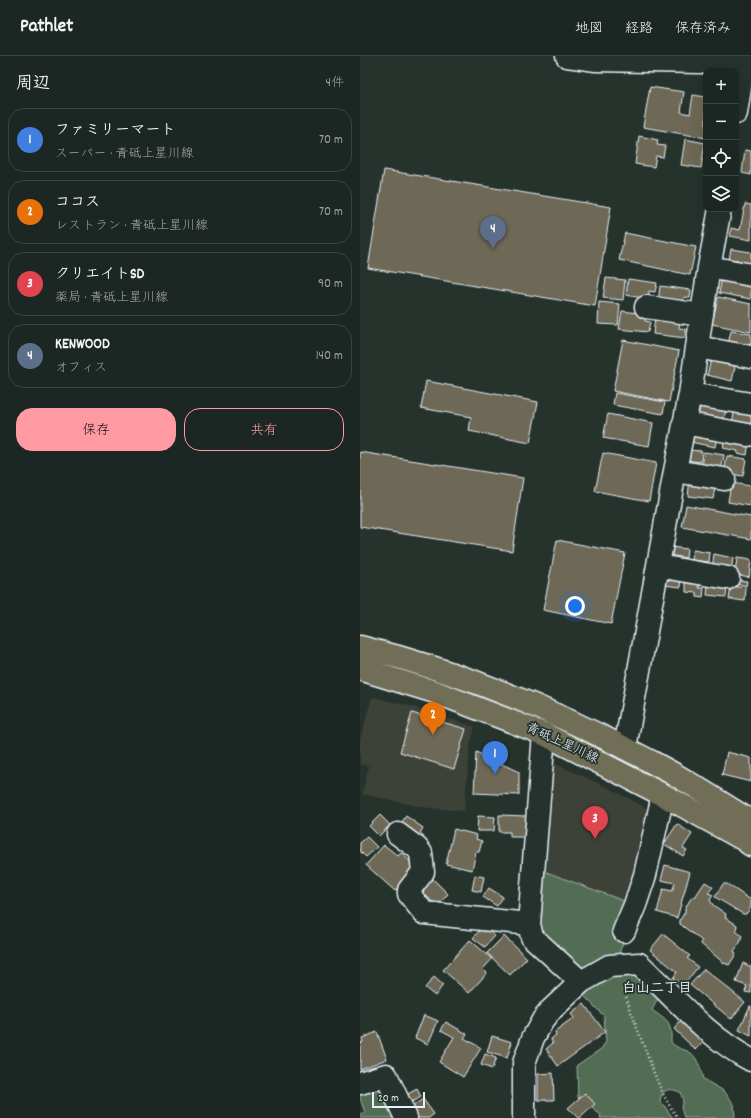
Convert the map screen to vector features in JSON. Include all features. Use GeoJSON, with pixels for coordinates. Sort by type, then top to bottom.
{"type":"FeatureCollection","features":[{"type":"Feature","properties":{"kind":"main road","name":"青砥上星川線"},"geometry":{"type":"LineString","coordinates":[[360,647],[396,656],[486,685],[558,715],[625,748],[688,782],[751,821]]}},
{"type":"Feature","properties":{"kind":"main road","name":"青砥上星川線"},"geometry":{"type":"LineString","coordinates":[[360,669],[435,692],[544,734],[663,795],[743,839],[751,845]]}},
{"type":"Feature","properties":{"kind":"street"},"geometry":{"type":"LineString","coordinates":[[567,56],[596,60],[748,63],[738,104]]}},
{"type":"Feature","properties":{"kind":"street"},"geometry":{"type":"LineString","coordinates":[[625,748],[674,471],[690,394],[709,267],[719,212]]}},
{"type":"Feature","properties":{"kind":"street"},"geometry":{"type":"LineString","coordinates":[[709,267],[751,275]]}},
{"type":"Feature","properties":{"kind":"street"},"geometry":{"type":"LineString","coordinates":[[646,306],[702,315]]}},
{"type":"Feature","properties":{"kind":"street"},"geometry":{"type":"LineString","coordinates":[[697,347],[751,357]]}},
{"type":"Feature","properties":{"kind":"street"},"geometry":{"type":"LineString","coordinates":[[690,394],[751,404]]}},
{"type":"Feature","properties":{"kind":"street"},"geometry":{"type":"LineString","coordinates":[[684,423],[748,435]]}},
{"type":"Feature","properties":{"kind":"street"},"geometry":{"type":"LineString","coordinates":[[674,471],[724,479]]}},
{"type":"Feature","properties":{"kind":"street"},"geometry":{"type":"LineString","coordinates":[[658,566],[728,578]]}},
{"type":"Feature","properties":{"kind":"street"},"geometry":{"type":"LineString","coordinates":[[544,734],[529,924],[532,937],[581,982]]}},
{"type":"Feature","properties":{"kind":"street"},"geometry":{"type":"LineString","coordinates":[[624,931],[645,875],[663,795]]}},
{"type":"Feature","properties":{"kind":"street"},"geometry":{"type":"LineString","coordinates":[[398,834],[417,848],[421,853],[422,872],[409,894],[424,913],[529,924]]}},
{"type":"Feature","properties":{"kind":"street"},"geometry":{"type":"LineString","coordinates":[[524,1118],[524,1064],[533,1038],[543,1020],[552,1009],[581,982],[609,966],[639,964],[714,1036],[739,1054],[751,1060]]}},
{"type":"Feature","properties":{"kind":"street"},"geometry":{"type":"LineString","coordinates":[[360,1083],[386,1075],[406,1118]]}},
{"type":"Feature","properties":{"kind":"path"},"geometry":{"type":"LineString","coordinates":[[626,965],[623,982],[627,1000],[655,1077],[668,1105],[678,1118]]}},
{"type":"Feature","properties":{"kind":"shaded area"},"geometry":{"type":"Polygon","coordinates":[[[372,697],[406,705],[475,727],[470,745],[464,811],[429,808],[362,794],[369,766],[360,764],[360,740],[372,697]]]}},
{"type":"Feature","properties":{"kind":"shaded area"},"geometry":{"type":"Polygon","coordinates":[[[549,761],[609,788],[653,812],[630,904],[541,870],[549,761]]]}},
{"type":"Feature","properties":{"kind":"green space"},"geometry":{"type":"Polygon","coordinates":[[[541,870],[632,904],[626,934],[617,959],[583,970],[548,941],[538,927],[541,870]]]}},
{"type":"Feature","properties":{"kind":"green space"},"geometry":{"type":"Polygon","coordinates":[[[633,971],[649,980],[658,999],[652,1010],[668,1023],[671,1030],[671,1042],[691,1053],[698,1062],[703,1079],[724,1091],[734,1104],[735,1118],[684,1118],[681,1107],[683,1100],[680,1092],[673,1090],[665,1091],[660,1100],[673,1118],[600,1118],[601,1115],[578,1098],[577,1065],[601,1049],[606,1042],[604,1016],[582,994],[610,972],[633,971]]]}},
{"type":"Feature","properties":{"kind":"green space"},"geometry":{"type":"Polygon","coordinates":[[[383,1085],[401,1118],[360,1118],[360,1115],[365,1113],[360,1098],[360,1087],[383,1085]]]}},
{"type":"Feature","properties":{"kind":"building"},"geometry":{"type":"Polygon","coordinates":[[[650,87],[684,92],[681,112],[690,114],[693,95],[703,97],[703,137],[643,127],[650,87]]]}},
{"type":"Feature","properties":{"kind":"building"},"geometry":{"type":"Polygon","coordinates":[[[639,136],[658,140],[657,145],[665,146],[663,157],[656,156],[654,167],[635,164],[639,136]]]}},
{"type":"Feature","properties":{"kind":"building"},"geometry":{"type":"Polygon","coordinates":[[[685,139],[703,143],[701,168],[681,165],[685,139]]]}},
{"type":"Feature","properties":{"kind":"building"},"geometry":{"type":"Polygon","coordinates":[[[745,150],[751,151],[751,175],[742,173],[745,150]]]}},
{"type":"Feature","properties":{"kind":"building"},"geometry":{"type":"Polygon","coordinates":[[[384,170],[611,207],[595,306],[368,268],[384,170]]]}},
{"type":"Feature","properties":{"kind":"building"},"geometry":{"type":"Polygon","coordinates":[[[745,204],[751,205],[751,240],[730,236],[731,228],[740,230],[745,204]]]}},
{"type":"Feature","properties":{"kind":"building"},"geometry":{"type":"Polygon","coordinates":[[[625,233],[696,247],[690,275],[619,260],[625,233]]]}},
{"type":"Feature","properties":{"kind":"building"},"geometry":{"type":"Polygon","coordinates":[[[731,249],[751,252],[751,266],[738,264],[738,260],[729,259],[731,249]]]}},
{"type":"Feature","properties":{"kind":"building"},"geometry":{"type":"Polygon","coordinates":[[[606,278],[625,280],[623,300],[603,298],[606,278]]]}},
{"type":"Feature","properties":{"kind":"building"},"geometry":{"type":"Polygon","coordinates":[[[722,278],[751,283],[751,299],[719,293],[722,278]]]}},
{"type":"Feature","properties":{"kind":"building"},"geometry":{"type":"Polygon","coordinates":[[[628,279],[657,283],[655,292],[649,291],[648,299],[626,295],[628,279]]]}},
{"type":"Feature","properties":{"kind":"building"},"geometry":{"type":"Polygon","coordinates":[[[660,286],[691,290],[690,298],[684,297],[683,306],[658,303],[660,286]]]}},
{"type":"Feature","properties":{"kind":"building"},"geometry":{"type":"Polygon","coordinates":[[[718,297],[751,304],[751,332],[712,324],[718,297]]]}},
{"type":"Feature","properties":{"kind":"building"},"geometry":{"type":"Polygon","coordinates":[[[599,302],[620,304],[618,325],[598,324],[599,302]]]}},
{"type":"Feature","properties":{"kind":"building"},"geometry":{"type":"Polygon","coordinates":[[[622,311],[646,314],[645,321],[650,322],[648,332],[619,329],[622,311]]]}},
{"type":"Feature","properties":{"kind":"building"},"geometry":{"type":"Polygon","coordinates":[[[655,317],[680,320],[679,328],[686,329],[685,338],[653,334],[655,317]]]}},
{"type":"Feature","properties":{"kind":"building"},"geometry":{"type":"Polygon","coordinates":[[[731,331],[751,334],[751,348],[728,344],[731,331]]]}},
{"type":"Feature","properties":{"kind":"building"},"geometry":{"type":"Polygon","coordinates":[[[623,340],[679,351],[669,402],[613,391],[623,340]]]}},
{"type":"Feature","properties":{"kind":"building"},"geometry":{"type":"Polygon","coordinates":[[[712,356],[736,362],[732,381],[707,375],[712,356]]]}},
{"type":"Feature","properties":{"kind":"building"},"geometry":{"type":"Polygon","coordinates":[[[426,381],[538,402],[530,443],[469,431],[471,417],[421,408],[426,381]]]}},
{"type":"Feature","properties":{"kind":"building"},"geometry":{"type":"Polygon","coordinates":[[[615,393],[665,402],[663,414],[613,405],[615,393]]]}},
{"type":"Feature","properties":{"kind":"building"},"geometry":{"type":"Polygon","coordinates":[[[700,403],[726,407],[724,422],[698,418],[700,403]]]}},
{"type":"Feature","properties":{"kind":"building"},"geometry":{"type":"Polygon","coordinates":[[[735,408],[751,411],[751,427],[732,423],[735,408]]]}},
{"type":"Feature","properties":{"kind":"building"},"geometry":{"type":"Polygon","coordinates":[[[608,414],[653,423],[649,446],[603,438],[608,414]]]}},
{"type":"Feature","properties":{"kind":"building"},"geometry":{"type":"Polygon","coordinates":[[[692,431],[717,436],[715,447],[690,442],[692,431]]]}},
{"type":"Feature","properties":{"kind":"building"},"geometry":{"type":"Polygon","coordinates":[[[725,436],[749,441],[747,455],[737,453],[738,451],[723,448],[725,436]]]}},
{"type":"Feature","properties":{"kind":"building"},"geometry":{"type":"Polygon","coordinates":[[[687,450],[702,451],[701,462],[686,460],[687,450]]]}},
{"type":"Feature","properties":{"kind":"building"},"geometry":{"type":"Polygon","coordinates":[[[360,452],[523,478],[512,551],[360,527],[360,452]]]}},
{"type":"Feature","properties":{"kind":"building"},"geometry":{"type":"Polygon","coordinates":[[[704,452],[724,455],[721,471],[702,468],[704,452]]]}},
{"type":"Feature","properties":{"kind":"building"},"geometry":{"type":"Polygon","coordinates":[[[603,453],[656,463],[649,501],[595,491],[603,453]]]}},
{"type":"Feature","properties":{"kind":"building"},"geometry":{"type":"Polygon","coordinates":[[[727,456],[746,459],[743,476],[724,473],[727,456]]]}},
{"type":"Feature","properties":{"kind":"building"},"geometry":{"type":"Polygon","coordinates":[[[690,479],[716,483],[713,499],[688,496],[690,479]]]}},
{"type":"Feature","properties":{"kind":"building"},"geometry":{"type":"Polygon","coordinates":[[[731,483],[751,486],[751,506],[728,502],[731,483]]]}},
{"type":"Feature","properties":{"kind":"building"},"geometry":{"type":"Polygon","coordinates":[[[686,505],[751,517],[751,539],[682,527],[686,505]]]}},
{"type":"Feature","properties":{"kind":"building"},"geometry":{"type":"Polygon","coordinates":[[[557,540],[625,553],[611,624],[543,610],[557,540]]]}},
{"type":"Feature","properties":{"kind":"building"},"geometry":{"type":"Polygon","coordinates":[[[670,547],[687,549],[686,558],[669,555],[670,547]]]}},
{"type":"Feature","properties":{"kind":"building"},"geometry":{"type":"Polygon","coordinates":[[[693,550],[710,553],[709,562],[692,560],[693,550]]]}},
{"type":"Feature","properties":{"kind":"building"},"geometry":{"type":"Polygon","coordinates":[[[714,554],[733,558],[731,571],[712,570],[714,554]]]}},
{"type":"Feature","properties":{"kind":"building"},"geometry":{"type":"Polygon","coordinates":[[[737,558],[751,560],[749,577],[735,574],[737,558]]]}},
{"type":"Feature","properties":{"kind":"building"},"geometry":{"type":"Polygon","coordinates":[[[665,575],[682,577],[681,587],[663,585],[665,575]]]}},
{"type":"Feature","properties":{"kind":"building"},"geometry":{"type":"Polygon","coordinates":[[[738,580],[747,581],[746,586],[737,584],[738,580]]]}},
{"type":"Feature","properties":{"kind":"building"},"geometry":{"type":"Polygon","coordinates":[[[686,581],[700,582],[699,588],[704,588],[703,598],[697,597],[697,593],[686,592],[686,581]]]}},
{"type":"Feature","properties":{"kind":"building"},"geometry":{"type":"Polygon","coordinates":[[[708,584],[727,585],[726,597],[707,595],[708,584]]]}},
{"type":"Feature","properties":{"kind":"building"},"geometry":{"type":"Polygon","coordinates":[[[731,586],[746,588],[745,601],[729,599],[731,586]]]}},
{"type":"Feature","properties":{"kind":"building"},"geometry":{"type":"Polygon","coordinates":[[[412,713],[466,729],[454,769],[400,752],[412,713]]]}},
{"type":"Feature","properties":{"kind":"building"},"geometry":{"type":"Polygon","coordinates":[[[476,752],[519,772],[519,795],[474,793],[476,752]]]}},
{"type":"Feature","properties":{"kind":"building"},"geometry":{"type":"Polygon","coordinates":[[[727,752],[751,758],[751,782],[722,775],[727,752]]]}},
{"type":"Feature","properties":{"kind":"building"},"geometry":{"type":"Polygon","coordinates":[[[380,815],[390,825],[379,836],[369,826],[380,815]]]}},
{"type":"Feature","properties":{"kind":"building"},"geometry":{"type":"Polygon","coordinates":[[[499,815],[527,816],[526,837],[510,837],[510,832],[499,832],[499,815]]]}},
{"type":"Feature","properties":{"kind":"building"},"geometry":{"type":"Polygon","coordinates":[[[406,816],[423,828],[420,833],[424,836],[419,843],[398,828],[406,816]]]}},
{"type":"Feature","properties":{"kind":"building"},"geometry":{"type":"Polygon","coordinates":[[[478,816],[495,817],[494,831],[477,831],[478,816]]]}},
{"type":"Feature","properties":{"kind":"building"},"geometry":{"type":"Polygon","coordinates":[[[677,824],[692,834],[683,848],[687,850],[683,856],[664,844],[677,824]]]}},
{"type":"Feature","properties":{"kind":"building"},"geometry":{"type":"Polygon","coordinates":[[[454,829],[477,835],[476,839],[482,841],[479,852],[476,852],[472,870],[446,864],[454,829]]]}},
{"type":"Feature","properties":{"kind":"building"},"geometry":{"type":"Polygon","coordinates":[[[367,837],[377,847],[366,857],[360,851],[360,843],[367,837]]]}},
{"type":"Feature","properties":{"kind":"building"},"geometry":{"type":"Polygon","coordinates":[[[384,845],[398,856],[401,853],[416,867],[395,891],[366,865],[384,845]]]}},
{"type":"Feature","properties":{"kind":"building"},"geometry":{"type":"Polygon","coordinates":[[[665,865],[690,872],[677,918],[657,912],[663,889],[672,891],[675,883],[661,880],[665,865]]]}},
{"type":"Feature","properties":{"kind":"building"},"geometry":{"type":"Polygon","coordinates":[[[475,875],[484,877],[481,892],[472,890],[475,875]]]}},
{"type":"Feature","properties":{"kind":"building"},"geometry":{"type":"Polygon","coordinates":[[[431,877],[448,894],[437,906],[419,889],[431,877]]]}},
{"type":"Feature","properties":{"kind":"building"},"geometry":{"type":"Polygon","coordinates":[[[705,882],[713,887],[708,893],[713,895],[710,900],[713,905],[726,914],[725,917],[737,925],[736,931],[742,936],[740,943],[734,951],[736,954],[729,965],[724,963],[701,944],[702,941],[680,924],[685,908],[692,897],[695,897],[705,882]]]}},
{"type":"Feature","properties":{"kind":"building"},"geometry":{"type":"Polygon","coordinates":[[[723,884],[727,884],[751,900],[751,907],[746,914],[743,914],[715,897],[723,884]]]}},
{"type":"Feature","properties":{"kind":"building"},"geometry":{"type":"Polygon","coordinates":[[[489,888],[503,897],[497,906],[483,897],[489,888]]]}},
{"type":"Feature","properties":{"kind":"building"},"geometry":{"type":"Polygon","coordinates":[[[481,929],[485,932],[487,929],[495,936],[485,947],[473,938],[481,929]]]}},
{"type":"Feature","properties":{"kind":"building"},"geometry":{"type":"Polygon","coordinates":[[[663,934],[690,956],[687,958],[698,967],[683,986],[673,978],[677,972],[650,950],[663,934]]]}},
{"type":"Feature","properties":{"kind":"building"},"geometry":{"type":"Polygon","coordinates":[[[504,936],[527,958],[510,975],[487,953],[504,936]]]}},
{"type":"Feature","properties":{"kind":"building"},"geometry":{"type":"Polygon","coordinates":[[[470,940],[492,959],[483,969],[487,973],[469,993],[443,970],[470,940]]]}},
{"type":"Feature","properties":{"kind":"building"},"geometry":{"type":"Polygon","coordinates":[[[743,963],[751,967],[751,993],[745,992],[747,986],[736,982],[743,963]]]}},
{"type":"Feature","properties":{"kind":"building"},"geometry":{"type":"Polygon","coordinates":[[[704,969],[745,1002],[731,1019],[690,985],[704,969]]]}},
{"type":"Feature","properties":{"kind":"building"},"geometry":{"type":"Polygon","coordinates":[[[434,977],[443,985],[435,996],[425,988],[434,977]]]}},
{"type":"Feature","properties":{"kind":"building"},"geometry":{"type":"Polygon","coordinates":[[[584,1004],[605,1032],[558,1066],[546,1049],[553,1043],[551,1039],[556,1035],[555,1032],[574,1018],[571,1014],[584,1004]]]}},
{"type":"Feature","properties":{"kind":"building"},"geometry":{"type":"Polygon","coordinates":[[[751,1006],[751,1036],[739,1030],[751,1006]]]}},
{"type":"Feature","properties":{"kind":"building"},"geometry":{"type":"Polygon","coordinates":[[[424,1015],[438,1021],[428,1044],[415,1038],[424,1015]]]}},
{"type":"Feature","properties":{"kind":"building"},"geometry":{"type":"Polygon","coordinates":[[[685,1017],[707,1038],[696,1050],[674,1029],[685,1017]]]}},
{"type":"Feature","properties":{"kind":"building"},"geometry":{"type":"Polygon","coordinates":[[[446,1022],[467,1034],[464,1038],[481,1048],[463,1077],[439,1062],[454,1037],[441,1030],[446,1022]]]}},
{"type":"Feature","properties":{"kind":"building"},"geometry":{"type":"Polygon","coordinates":[[[377,1032],[387,1059],[360,1069],[360,1043],[363,1042],[362,1038],[377,1032]]]}},
{"type":"Feature","properties":{"kind":"building"},"geometry":{"type":"Polygon","coordinates":[[[492,1036],[512,1042],[507,1058],[487,1052],[492,1036]]]}},
{"type":"Feature","properties":{"kind":"building"},"geometry":{"type":"Polygon","coordinates":[[[485,1054],[496,1058],[492,1069],[481,1065],[485,1054]]]}},
{"type":"Feature","properties":{"kind":"building"},"geometry":{"type":"Polygon","coordinates":[[[553,1073],[554,1100],[538,1100],[538,1074],[553,1073]]]}},
{"type":"Feature","properties":{"kind":"building"},"geometry":{"type":"Polygon","coordinates":[[[417,1089],[421,1097],[408,1104],[404,1096],[417,1089]]]}},
{"type":"Feature","properties":{"kind":"building"},"geometry":{"type":"Polygon","coordinates":[[[585,1093],[595,1104],[580,1118],[578,1118],[568,1108],[585,1093]]]}},
{"type":"Feature","properties":{"kind":"building"},"geometry":{"type":"Polygon","coordinates":[[[423,1099],[434,1114],[429,1118],[418,1118],[410,1108],[423,1099]]]}},
{"type":"Feature","properties":{"kind":"place","name":"KENWOOD"},"geometry":{"type":"Point","coordinates":[493,249]}},
{"type":"Feature","properties":{"kind":"place","name":"ココス"},"geometry":{"type":"Point","coordinates":[433,735]}},
{"type":"Feature","properties":{"kind":"place","name":"ファミリーマート"},"geometry":{"type":"Point","coordinates":[495,774]}},
{"type":"Feature","properties":{"kind":"place","name":"クリエイトSD"},"geometry":{"type":"Point","coordinates":[595,839]}},
{"type":"Feature","properties":{"kind":"district","name":"白山二丁目"},"geometry":{"type":"Point","coordinates":[657,989]}}]}
